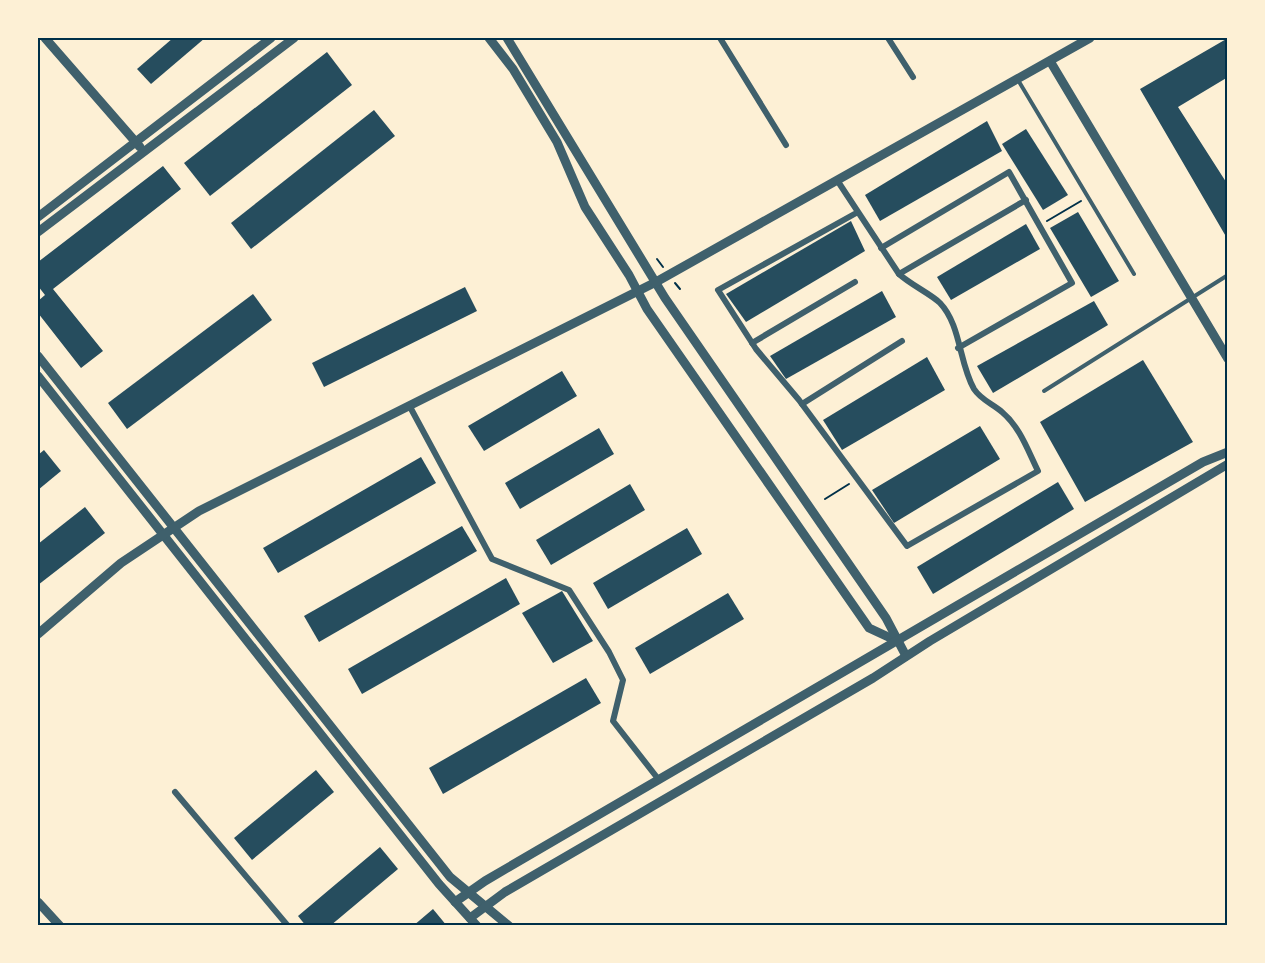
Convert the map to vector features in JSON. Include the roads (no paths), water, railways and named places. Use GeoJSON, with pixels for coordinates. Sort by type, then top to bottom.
{"type":"FeatureCollection","features":[{"type":"Feature","properties":{"kind":"street"},"geometry":{"type":"LineString","coordinates":[[45,38],[144,152]]}},
{"type":"Feature","properties":{"kind":"street"},"geometry":{"type":"LineString","coordinates":[[38,217],[271,38]]}},
{"type":"Feature","properties":{"kind":"street"},"geometry":{"type":"LineString","coordinates":[[38,232],[294,38]]}},
{"type":"Feature","properties":{"kind":"street"},"geometry":{"type":"LineString","coordinates":[[489,38],[513,69],[557,142],[585,207],[688,371],[869,628],[897,641]]}},
{"type":"Feature","properties":{"kind":"street"},"geometry":{"type":"LineString","coordinates":[[507,38],[656,282],[886,618],[906,656]]}},
{"type":"Feature","properties":{"kind":"street"},"geometry":{"type":"LineString","coordinates":[[730,38],[721,40],[786,145]]}},
{"type":"Feature","properties":{"kind":"street"},"geometry":{"type":"LineString","coordinates":[[888,38],[913,77]]}},
{"type":"Feature","properties":{"kind":"street"},"geometry":{"type":"LineString","coordinates":[[38,634],[121,563],[172,527],[409,405],[656,282],[1050,61],[1077,41],[1090,38]]}},
{"type":"Feature","properties":{"kind":"street"},"geometry":{"type":"LineString","coordinates":[[1050,61],[1227,359]]}},
{"type":"Feature","properties":{"kind":"street"},"geometry":{"type":"LineString","coordinates":[[881,248],[1009,172],[1072,283],[958,348]]}},
{"type":"Feature","properties":{"kind":"street"},"geometry":{"type":"LineString","coordinates":[[837,180],[899,274],[940,303],[952,325],[958,348],[975,390],[992,406],[1002,411],[1017,429],[1038,471],[907,546],[802,404],[752,343],[717,290],[858,212]]}},
{"type":"Feature","properties":{"kind":"street"},"geometry":{"type":"LineString","coordinates":[[899,274],[1026,200]]}},
{"type":"Feature","properties":{"kind":"street"},"geometry":{"type":"LineString","coordinates":[[752,343],[855,282]]}},
{"type":"Feature","properties":{"kind":"street"},"geometry":{"type":"LineString","coordinates":[[802,404],[902,341]]}},
{"type":"Feature","properties":{"kind":"street"},"geometry":{"type":"LineString","coordinates":[[38,356],[450,877],[509,926]]}},
{"type":"Feature","properties":{"kind":"street"},"geometry":{"type":"LineString","coordinates":[[38,376],[473,922],[486,906],[505,892],[1227,464]]}},
{"type":"Feature","properties":{"kind":"street"},"geometry":{"type":"LineString","coordinates":[[409,405],[492,559],[569,590],[609,652],[623,680],[613,721],[659,780]]}},
{"type":"Feature","properties":{"kind":"street"},"geometry":{"type":"LineString","coordinates":[[455,902],[1203,462],[1227,452]]}},
{"type":"Feature","properties":{"kind":"street"},"geometry":{"type":"LineString","coordinates":[[175,792],[288,926]]}},
{"type":"Feature","properties":{"kind":"street"},"geometry":{"type":"LineString","coordinates":[[38,902],[60,926]]}},
{"type":"Feature","properties":{"kind":"lane"},"geometry":{"type":"LineString","coordinates":[[1018,79],[1134,274]]}},
{"type":"Feature","properties":{"kind":"lane"},"geometry":{"type":"LineString","coordinates":[[1044,391],[1227,276]]}}]}
